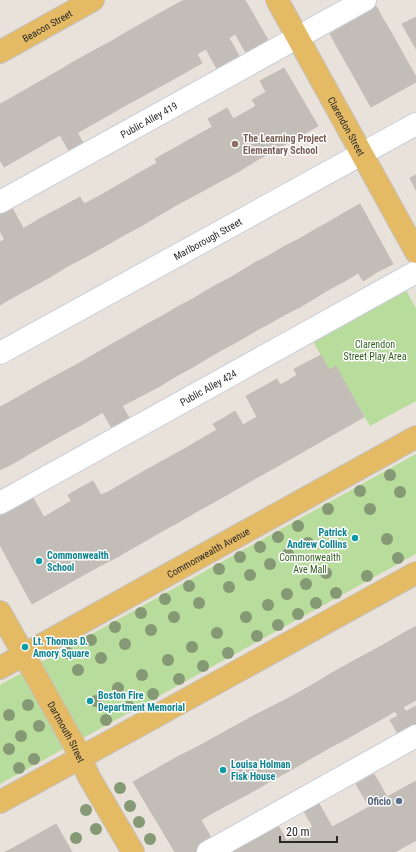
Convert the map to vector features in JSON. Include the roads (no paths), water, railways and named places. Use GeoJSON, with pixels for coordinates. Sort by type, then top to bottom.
{"type":"FeatureCollection","features":[{"type":"Feature","properties":{"kind":"main road","name":"Beacon Street"},"geometry":{"type":"LineString","coordinates":[[0,52],[94,0]]}},
{"type":"Feature","properties":{"kind":"main road","name":"Clarendon Street"},"geometry":{"type":"LineString","coordinates":[[277,0],[416,252]]}},
{"type":"Feature","properties":{"kind":"main road","name":"Commonwealth Avenue"},"geometry":{"type":"LineString","coordinates":[[0,668],[416,437]]}},
{"type":"Feature","properties":{"kind":"main road"},"geometry":{"type":"LineString","coordinates":[[0,802],[416,573]]}},
{"type":"Feature","properties":{"kind":"main road","name":"Dartmouth Street"},"geometry":{"type":"LineString","coordinates":[[0,612],[81,758],[91,781],[132,852]]}},
{"type":"Feature","properties":{"kind":"street","name":"Public Alley 419"},"geometry":{"type":"LineString","coordinates":[[0,202],[365,0]]}},
{"type":"Feature","properties":{"kind":"street","name":"Marlborough Street"},"geometry":{"type":"LineString","coordinates":[[0,353],[416,124]]}},
{"type":"Feature","properties":{"kind":"street","name":"Public Alley 424"},"geometry":{"type":"LineString","coordinates":[[0,503],[416,272]]}},
{"type":"Feature","properties":{"kind":"street"},"geometry":{"type":"LineString","coordinates":[[208,852],[416,736]]}},
{"type":"Feature","properties":{"kind":"place","name":"The Learning Project Elementary School"},"geometry":{"type":"Point","coordinates":[235,144]}},
{"type":"Feature","properties":{"kind":"place","name":"Patrick Andrew Collins"},"geometry":{"type":"Point","coordinates":[355,538]}},
{"type":"Feature","properties":{"kind":"place","name":"Commonwealth School"},"geometry":{"type":"Point","coordinates":[39,561]}},
{"type":"Feature","properties":{"kind":"place","name":"Lt. Thomas D. Amory Square"},"geometry":{"type":"Point","coordinates":[25,647]}},
{"type":"Feature","properties":{"kind":"place","name":"Boston Fire Department Memorial"},"geometry":{"type":"Point","coordinates":[90,701]}},
{"type":"Feature","properties":{"kind":"place","name":"Louisa Holman Fisk House"},"geometry":{"type":"Point","coordinates":[223,770]}},
{"type":"Feature","properties":{"kind":"place","name":"Oficio"},"geometry":{"type":"Point","coordinates":[399,801]}},
{"type":"Feature","properties":{"kind":"park label","name":"Clarendon Street Play Area"},"geometry":{"type":"Point","coordinates":[375,350]}},
{"type":"Feature","properties":{"kind":"park label","name":"Commonwealth Ave Mall"},"geometry":{"type":"Point","coordinates":[310,562]}}]}
